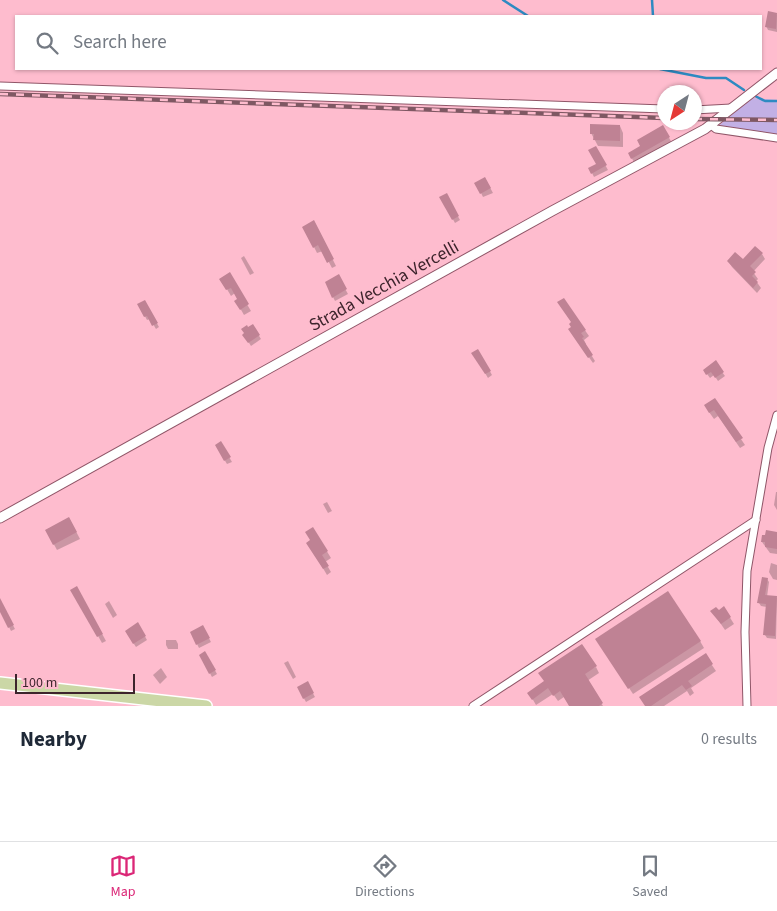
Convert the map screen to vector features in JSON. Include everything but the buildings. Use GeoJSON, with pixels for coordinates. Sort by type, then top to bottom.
{"type":"FeatureCollection","features":[{"type":"Feature","properties":{"kind":"main road"},"geometry":{"type":"LineString","coordinates":[[0,682],[206,706]]}},
{"type":"Feature","properties":{"kind":"street","name":"Strada Vecchia Vercelli"},"geometry":{"type":"LineString","coordinates":[[0,518],[543,216],[711,125],[777,73]]}},
{"type":"Feature","properties":{"kind":"street"},"geometry":{"type":"LineString","coordinates":[[0,86],[657,109]]}},
{"type":"Feature","properties":{"kind":"street"},"geometry":{"type":"LineString","coordinates":[[702,110],[731,108]]}},
{"type":"Feature","properties":{"kind":"street"},"geometry":{"type":"LineString","coordinates":[[711,125],[716,129],[777,138]]}},
{"type":"Feature","properties":{"kind":"street"},"geometry":{"type":"LineString","coordinates":[[747,706],[745,632],[748,571],[768,448],[777,415]]}},
{"type":"Feature","properties":{"kind":"street"},"geometry":{"type":"LineString","coordinates":[[473,706],[756,520]]}},
{"type":"Feature","properties":{"kind":"shaded area"},"geometry":{"type":"Polygon","coordinates":[[[752,98],[777,100],[777,141],[717,127],[752,98]]]}},
{"type":"Feature","properties":{"kind":"waterway"},"geometry":{"type":"LineString","coordinates":[[503,0],[526,15]]}},
{"type":"Feature","properties":{"kind":"waterway"},"geometry":{"type":"LineString","coordinates":[[652,0],[653,15]]}},
{"type":"Feature","properties":{"kind":"waterway"},"geometry":{"type":"LineString","coordinates":[[665,70],[706,78],[726,78],[744,90]]}},
{"type":"Feature","properties":{"kind":"waterway"},"geometry":{"type":"LineString","coordinates":[[755,96],[765,101],[777,101]]}},
{"type":"Feature","properties":{"kind":"railway"},"geometry":{"type":"LineString","coordinates":[[0,94],[657,118]]}},
{"type":"Feature","properties":{"kind":"railway"},"geometry":{"type":"LineString","coordinates":[[702,119],[777,120]]}}]}
